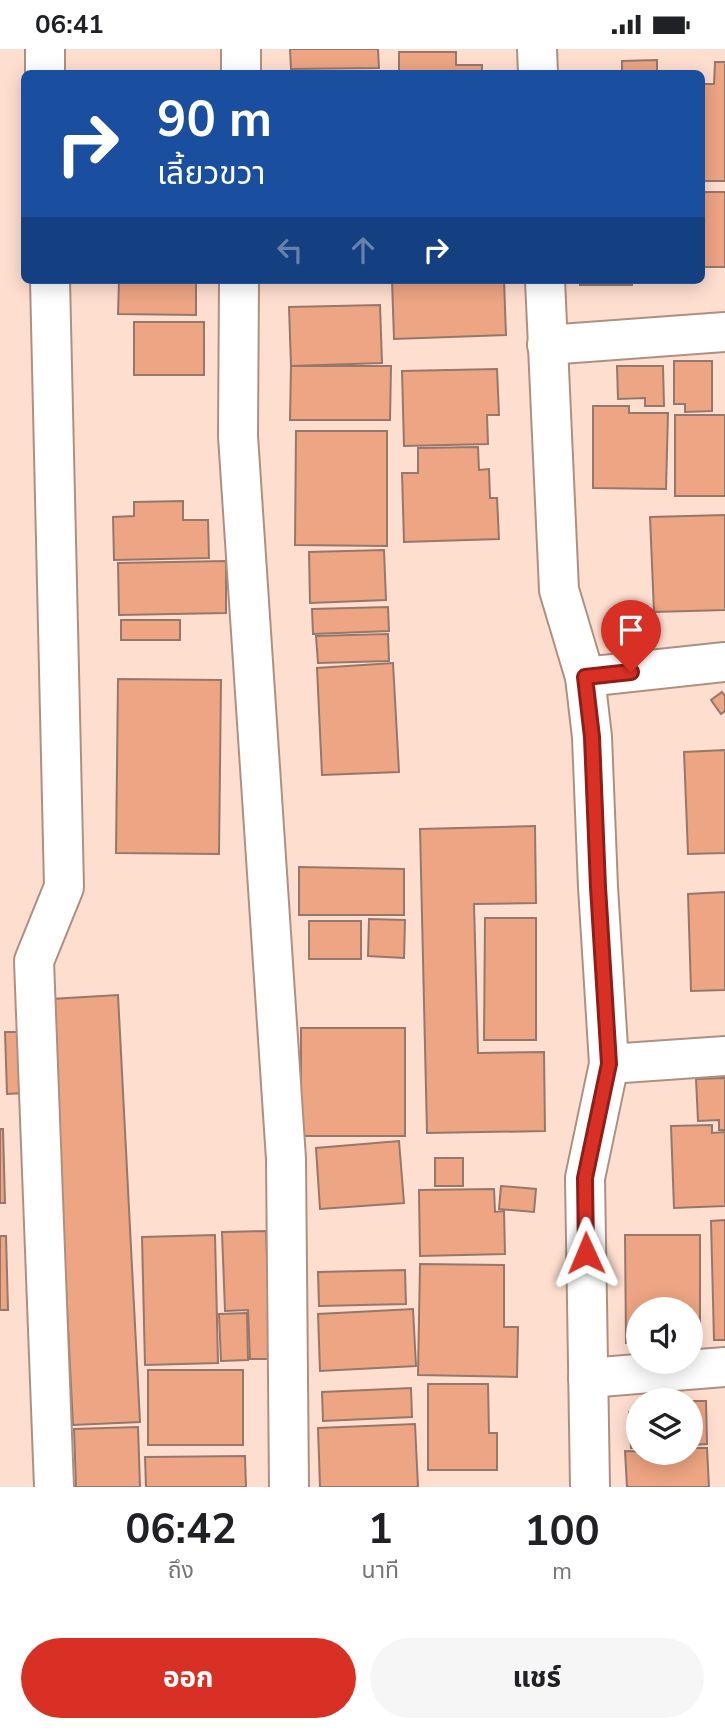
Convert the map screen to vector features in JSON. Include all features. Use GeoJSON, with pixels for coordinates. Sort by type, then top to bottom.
{"type":"FeatureCollection","features":[{"type":"Feature","properties":{"kind":"street"},"geometry":{"type":"LineString","coordinates":[[45,49],[45,70]]}},
{"type":"Feature","properties":{"kind":"street"},"geometry":{"type":"LineString","coordinates":[[241,49],[241,70]]}},
{"type":"Feature","properties":{"kind":"street"},"geometry":{"type":"LineString","coordinates":[[537,49],[538,70]]}},
{"type":"Feature","properties":{"kind":"street"},"geometry":{"type":"LineString","coordinates":[[50,284],[64,887],[34,961],[54,1487]]}},
{"type":"Feature","properties":{"kind":"street"},"geometry":{"type":"LineString","coordinates":[[239,284],[238,436],[286,1159],[289,1487]]}},
{"type":"Feature","properties":{"kind":"street"},"geometry":{"type":"LineString","coordinates":[[545,284],[559,590],[585,677],[592,737],[609,1064],[585,1178],[590,1487]]}},
{"type":"Feature","properties":{"kind":"street"},"geometry":{"type":"LineString","coordinates":[[547,345],[725,332]]}},
{"type":"Feature","properties":{"kind":"street"},"geometry":{"type":"LineString","coordinates":[[585,677],[725,662]]}},
{"type":"Feature","properties":{"kind":"street"},"geometry":{"type":"LineString","coordinates":[[609,1064],[725,1056]]}},
{"type":"Feature","properties":{"kind":"street"},"geometry":{"type":"LineString","coordinates":[[587,1378],[725,1367]]}},
{"type":"Feature","properties":{"kind":"building"},"geometry":{"type":"Polygon","coordinates":[[[290,49],[378,49],[379,68],[291,69],[290,49]]]}},
{"type":"Feature","properties":{"kind":"building"},"geometry":{"type":"Polygon","coordinates":[[[399,52],[456,52],[456,65],[482,65],[482,70],[399,70],[399,52]]]}},
{"type":"Feature","properties":{"kind":"building"},"geometry":{"type":"Polygon","coordinates":[[[657,60],[657,70],[622,70],[622,61],[657,60]]]}},
{"type":"Feature","properties":{"kind":"building"},"geometry":{"type":"Polygon","coordinates":[[[715,62],[725,62],[725,181],[705,181],[705,84],[714,84],[715,62]]]}},
{"type":"Feature","properties":{"kind":"building"},"geometry":{"type":"Polygon","coordinates":[[[705,192],[725,192],[725,267],[705,267],[705,192]]]}},
{"type":"Feature","properties":{"kind":"building"},"geometry":{"type":"Polygon","coordinates":[[[119,284],[196,284],[196,315],[118,314],[119,284]]]}},
{"type":"Feature","properties":{"kind":"building"},"geometry":{"type":"Polygon","coordinates":[[[392,284],[504,284],[506,335],[394,339],[392,284]]]}},
{"type":"Feature","properties":{"kind":"building"},"geometry":{"type":"Polygon","coordinates":[[[580,284],[632,284],[632,285],[580,284]]]}},
{"type":"Feature","properties":{"kind":"building"},"geometry":{"type":"Polygon","coordinates":[[[380,305],[382,363],[291,366],[289,307],[380,305]]]}},
{"type":"Feature","properties":{"kind":"building"},"geometry":{"type":"Polygon","coordinates":[[[134,322],[204,322],[204,375],[134,375],[134,322]]]}},
{"type":"Feature","properties":{"kind":"building"},"geometry":{"type":"Polygon","coordinates":[[[674,361],[712,361],[712,411],[685,412],[685,404],[674,404],[674,361]]]}},
{"type":"Feature","properties":{"kind":"building"},"geometry":{"type":"Polygon","coordinates":[[[291,366],[391,366],[390,420],[290,420],[291,366]]]}},
{"type":"Feature","properties":{"kind":"building"},"geometry":{"type":"Polygon","coordinates":[[[617,366],[663,366],[664,406],[645,406],[645,398],[618,399],[617,366]]]}},
{"type":"Feature","properties":{"kind":"building"},"geometry":{"type":"Polygon","coordinates":[[[497,369],[499,415],[487,415],[488,444],[404,446],[402,371],[497,369]]]}},
{"type":"Feature","properties":{"kind":"building"},"geometry":{"type":"Polygon","coordinates":[[[593,406],[629,406],[629,413],[668,413],[666,489],[593,488],[593,406]]]}},
{"type":"Feature","properties":{"kind":"building"},"geometry":{"type":"Polygon","coordinates":[[[675,415],[725,415],[725,496],[675,496],[675,415]]]}},
{"type":"Feature","properties":{"kind":"building"},"geometry":{"type":"Polygon","coordinates":[[[296,431],[387,431],[387,546],[295,545],[296,431]]]}},
{"type":"Feature","properties":{"kind":"building"},"geometry":{"type":"Polygon","coordinates":[[[478,447],[479,470],[489,469],[490,498],[497,498],[499,539],[404,542],[402,473],[418,473],[418,448],[478,447]]]}},
{"type":"Feature","properties":{"kind":"building"},"geometry":{"type":"Polygon","coordinates":[[[183,501],[183,520],[208,520],[209,558],[114,560],[113,517],[134,516],[134,502],[183,501]]]}},
{"type":"Feature","properties":{"kind":"building"},"geometry":{"type":"Polygon","coordinates":[[[725,515],[725,610],[654,612],[650,517],[725,515]]]}},
{"type":"Feature","properties":{"kind":"building"},"geometry":{"type":"Polygon","coordinates":[[[384,550],[386,600],[310,603],[309,552],[384,550]]]}},
{"type":"Feature","properties":{"kind":"building"},"geometry":{"type":"Polygon","coordinates":[[[226,561],[226,613],[119,615],[118,563],[226,561]]]}},
{"type":"Feature","properties":{"kind":"building"},"geometry":{"type":"Polygon","coordinates":[[[388,607],[389,631],[313,634],[312,609],[388,607]]]}},
{"type":"Feature","properties":{"kind":"building"},"geometry":{"type":"Polygon","coordinates":[[[121,620],[180,620],[180,640],[121,640],[121,620]]]}},
{"type":"Feature","properties":{"kind":"building"},"geometry":{"type":"Polygon","coordinates":[[[388,634],[389,661],[318,663],[316,636],[388,634]]]}},
{"type":"Feature","properties":{"kind":"building"},"geometry":{"type":"Polygon","coordinates":[[[393,663],[399,772],[322,775],[317,668],[393,663]]]}},
{"type":"Feature","properties":{"kind":"building"},"geometry":{"type":"Polygon","coordinates":[[[118,679],[221,680],[219,854],[116,853],[118,679]]]}},
{"type":"Feature","properties":{"kind":"building"},"geometry":{"type":"Polygon","coordinates":[[[722,692],[725,696],[725,711],[721,714],[711,700],[722,692]]]}},
{"type":"Feature","properties":{"kind":"building"},"geometry":{"type":"Polygon","coordinates":[[[725,750],[725,853],[688,854],[684,752],[725,750]]]}},
{"type":"Feature","properties":{"kind":"building"},"geometry":{"type":"Polygon","coordinates":[[[535,826],[536,903],[474,904],[478,1053],[544,1052],[545,1131],[427,1133],[420,829],[535,826]]]}},
{"type":"Feature","properties":{"kind":"building"},"geometry":{"type":"Polygon","coordinates":[[[299,867],[404,869],[404,915],[299,915],[299,867]]]}},
{"type":"Feature","properties":{"kind":"building"},"geometry":{"type":"Polygon","coordinates":[[[725,892],[725,990],[691,991],[688,894],[725,892]]]}},
{"type":"Feature","properties":{"kind":"building"},"geometry":{"type":"Polygon","coordinates":[[[485,918],[536,918],[536,1040],[484,1040],[485,918]]]}},
{"type":"Feature","properties":{"kind":"building"},"geometry":{"type":"Polygon","coordinates":[[[369,919],[405,920],[404,958],[368,956],[369,919]]]}},
{"type":"Feature","properties":{"kind":"building"},"geometry":{"type":"Polygon","coordinates":[[[309,921],[361,921],[361,959],[309,959],[309,921]]]}},
{"type":"Feature","properties":{"kind":"building"},"geometry":{"type":"Polygon","coordinates":[[[118,995],[140,1422],[73,1425],[51,999],[118,995]]]}},
{"type":"Feature","properties":{"kind":"building"},"geometry":{"type":"Polygon","coordinates":[[[301,1028],[405,1028],[405,1136],[301,1136],[301,1028]]]}},
{"type":"Feature","properties":{"kind":"building"},"geometry":{"type":"Polygon","coordinates":[[[5,1032],[24,1032],[26,1093],[7,1094],[5,1032]]]}},
{"type":"Feature","properties":{"kind":"building"},"geometry":{"type":"Polygon","coordinates":[[[725,1078],[725,1130],[719,1130],[719,1120],[698,1121],[696,1079],[725,1078]]]}},
{"type":"Feature","properties":{"kind":"building"},"geometry":{"type":"Polygon","coordinates":[[[712,1125],[712,1133],[725,1132],[725,1206],[674,1208],[671,1126],[712,1125]]]}},
{"type":"Feature","properties":{"kind":"building"},"geometry":{"type":"Polygon","coordinates":[[[0,1129],[3,1129],[5,1203],[0,1203],[0,1129]]]}},
{"type":"Feature","properties":{"kind":"building"},"geometry":{"type":"Polygon","coordinates":[[[399,1141],[404,1203],[320,1209],[316,1148],[399,1141]]]}},
{"type":"Feature","properties":{"kind":"building"},"geometry":{"type":"Polygon","coordinates":[[[435,1158],[463,1158],[463,1186],[435,1186],[435,1158]]]}},
{"type":"Feature","properties":{"kind":"building"},"geometry":{"type":"Polygon","coordinates":[[[501,1186],[536,1189],[534,1212],[499,1209],[501,1186]]]}},
{"type":"Feature","properties":{"kind":"building"},"geometry":{"type":"Polygon","coordinates":[[[494,1189],[495,1212],[504,1211],[505,1254],[420,1256],[419,1190],[494,1189]]]}},
{"type":"Feature","properties":{"kind":"building"},"geometry":{"type":"Polygon","coordinates":[[[725,1220],[725,1340],[714,1340],[711,1221],[725,1220]]]}},
{"type":"Feature","properties":{"kind":"building"},"geometry":{"type":"Polygon","coordinates":[[[266,1231],[271,1359],[250,1359],[248,1310],[225,1311],[222,1232],[266,1231]]]}},
{"type":"Feature","properties":{"kind":"building"},"geometry":{"type":"Polygon","coordinates":[[[215,1235],[218,1363],[145,1365],[142,1237],[215,1235]]]}},
{"type":"Feature","properties":{"kind":"building"},"geometry":{"type":"Polygon","coordinates":[[[625,1235],[700,1235],[700,1297],[626,1297],[626,1343],[625,1235]]]}},
{"type":"Feature","properties":{"kind":"building"},"geometry":{"type":"Polygon","coordinates":[[[0,1236],[6,1236],[8,1310],[0,1310],[0,1236]]]}},
{"type":"Feature","properties":{"kind":"building"},"geometry":{"type":"Polygon","coordinates":[[[420,1264],[504,1265],[504,1327],[518,1327],[517,1377],[418,1375],[420,1264]]]}},
{"type":"Feature","properties":{"kind":"building"},"geometry":{"type":"Polygon","coordinates":[[[405,1270],[406,1304],[319,1306],[318,1272],[405,1270]]]}},
{"type":"Feature","properties":{"kind":"building"},"geometry":{"type":"Polygon","coordinates":[[[413,1309],[416,1366],[320,1371],[318,1314],[413,1309]]]}},
{"type":"Feature","properties":{"kind":"building"},"geometry":{"type":"Polygon","coordinates":[[[247,1313],[248,1360],[221,1361],[219,1314],[247,1313]]]}},
{"type":"Feature","properties":{"kind":"building"},"geometry":{"type":"Polygon","coordinates":[[[148,1370],[243,1370],[243,1445],[148,1445],[148,1370]]]}},
{"type":"Feature","properties":{"kind":"building"},"geometry":{"type":"Polygon","coordinates":[[[428,1384],[488,1384],[489,1433],[497,1433],[497,1470],[428,1470],[428,1384]]]}},
{"type":"Feature","properties":{"kind":"building"},"geometry":{"type":"Polygon","coordinates":[[[411,1388],[412,1417],[323,1421],[322,1392],[411,1388]]]}},
{"type":"Feature","properties":{"kind":"building"},"geometry":{"type":"Polygon","coordinates":[[[703,1401],[706,1401],[707,1444],[703,1444],[703,1401]]]}},
{"type":"Feature","properties":{"kind":"building"},"geometry":{"type":"Polygon","coordinates":[[[415,1424],[418,1487],[320,1487],[318,1428],[415,1424]]]}},
{"type":"Feature","properties":{"kind":"building"},"geometry":{"type":"Polygon","coordinates":[[[138,1427],[140,1487],[76,1487],[74,1429],[138,1427]]]}},
{"type":"Feature","properties":{"kind":"building"},"geometry":{"type":"Polygon","coordinates":[[[703,1448],[707,1448],[709,1487],[627,1487],[625,1451],[626,1465],[703,1465],[703,1448]]]}},
{"type":"Feature","properties":{"kind":"building"},"geometry":{"type":"Polygon","coordinates":[[[245,1456],[246,1487],[146,1487],[145,1457],[245,1456]]]}},
{"type":"Feature","properties":{"kind":"route"},"geometry":{"type":"LineString","coordinates":[[586,1253],[585,1178],[609,1064],[592,737],[585,677],[631,672]]}}]}
